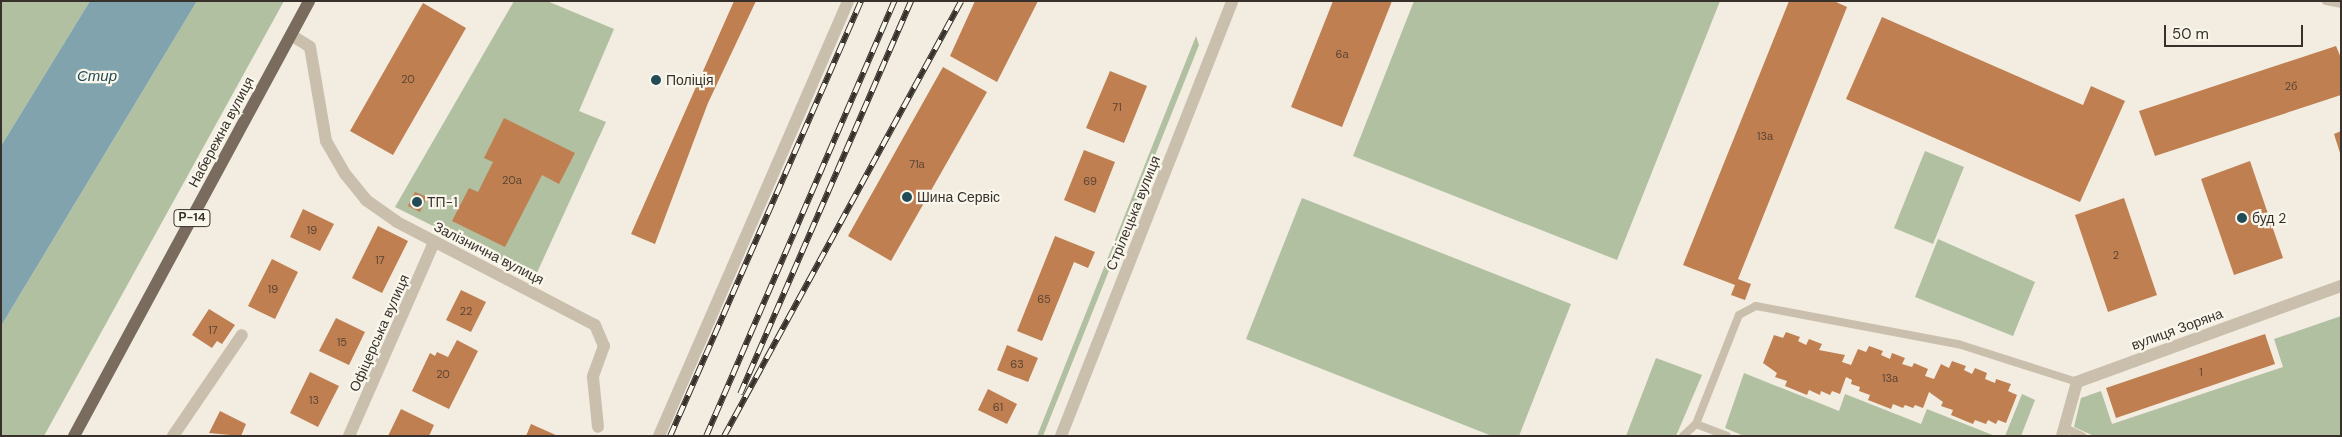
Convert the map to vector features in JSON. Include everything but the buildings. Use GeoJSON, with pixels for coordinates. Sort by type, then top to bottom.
{"type":"FeatureCollection","features":[{"type":"Feature","properties":{"kind":"main road","name":"Набережна вулиця"},"geometry":{"type":"LineString","coordinates":[[74,436],[309,1]]}},
{"type":"Feature","properties":{"kind":"street"},"geometry":{"type":"LineString","coordinates":[[659,436],[848,1]]}},
{"type":"Feature","properties":{"kind":"street","name":"Стрілецька вулиця"},"geometry":{"type":"LineString","coordinates":[[1061,436],[1232,1]]}},
{"type":"Feature","properties":{"kind":"street","name":"Залізнична вулиця"},"geometry":{"type":"LineString","coordinates":[[291,35],[310,47],[326,141],[346,176],[366,200],[397,222],[595,325],[604,346],[594,377],[598,427]]}},
{"type":"Feature","properties":{"kind":"street","name":"Офіцерська вулиця"},"geometry":{"type":"LineString","coordinates":[[349,436],[434,242]]}},
{"type":"Feature","properties":{"kind":"street","name":"вулиця Зоряна"},"geometry":{"type":"LineString","coordinates":[[2076,382],[2341,286]]}},
{"type":"Feature","properties":{"kind":"street"},"geometry":{"type":"LineString","coordinates":[[173,436],[242,335]]}},
{"type":"Feature","properties":{"kind":"street"},"geometry":{"type":"LineString","coordinates":[[2064,432],[2076,382]]}},
{"type":"Feature","properties":{"kind":"lane"},"geometry":{"type":"LineString","coordinates":[[2326,1],[2341,4]]}},
{"type":"Feature","properties":{"kind":"lane"},"geometry":{"type":"LineString","coordinates":[[1683,436],[1696,424],[1740,315],[1756,306],[1958,344],[2076,382]]}},
{"type":"Feature","properties":{"kind":"lane"},"geometry":{"type":"LineString","coordinates":[[1696,424],[1727,436]]}},
{"type":"Feature","properties":{"kind":"lane"},"geometry":{"type":"LineString","coordinates":[[2064,432],[2082,436]]}},
{"type":"Feature","properties":{"kind":"green space"},"geometry":{"type":"Polygon","coordinates":[[[1,1],[90,1],[1,146],[1,1]]]}},
{"type":"Feature","properties":{"kind":"green space"},"geometry":{"type":"Polygon","coordinates":[[[197,1],[284,1],[44,436],[1,436],[1,326],[197,1]]]}},
{"type":"Feature","properties":{"kind":"green space"},"geometry":{"type":"Polygon","coordinates":[[[514,1],[547,1],[614,29],[579,111],[606,122],[535,277],[395,207],[514,1]]]}},
{"type":"Feature","properties":{"kind":"green space"},"geometry":{"type":"Polygon","coordinates":[[[1414,1],[1720,1],[1617,260],[1353,156],[1414,1]]]}},
{"type":"Feature","properties":{"kind":"green space"},"geometry":{"type":"Polygon","coordinates":[[[1196,36],[1199,45],[1043,436],[1037,436],[1196,36]]]}},
{"type":"Feature","properties":{"kind":"green space"},"geometry":{"type":"Polygon","coordinates":[[[1925,151],[1964,167],[1933,244],[1894,228],[1925,151]]]}},
{"type":"Feature","properties":{"kind":"green space"},"geometry":{"type":"Polygon","coordinates":[[[1302,198],[1571,304],[1519,436],[1492,436],[1246,339],[1302,198]]]}},
{"type":"Feature","properties":{"kind":"green space"},"geometry":{"type":"Polygon","coordinates":[[[1938,239],[2035,282],[2013,336],[1915,297],[1938,239]]]}},
{"type":"Feature","properties":{"kind":"green space"},"geometry":{"type":"Polygon","coordinates":[[[2341,316],[2341,436],[2094,436],[2074,427],[2081,398],[2101,391],[2112,424],[2283,367],[2274,339],[2341,316]]]}},
{"type":"Feature","properties":{"kind":"green space"},"geometry":{"type":"Polygon","coordinates":[[[1656,358],[1702,375],[1676,436],[1626,436],[1656,358]]]}},
{"type":"Feature","properties":{"kind":"green space"},"geometry":{"type":"Polygon","coordinates":[[[1744,373],[1839,411],[1845,394],[1921,424],[1927,409],[1995,436],[1744,436],[1725,428],[1744,373]]]}},
{"type":"Feature","properties":{"kind":"green space"},"geometry":{"type":"Polygon","coordinates":[[[2022,394],[2035,400],[2021,436],[2005,436],[2022,394]]]}},
{"type":"Feature","properties":{"kind":"water","name":"Стир"},"geometry":{"type":"Polygon","coordinates":[[[90,1],[197,1],[1,326],[1,146],[90,1]]]}},
{"type":"Feature","properties":{"kind":"railway"},"geometry":{"type":"LineString","coordinates":[[670,436],[861,1]]}},
{"type":"Feature","properties":{"kind":"railway"},"geometry":{"type":"LineString","coordinates":[[706,436],[894,1]]}},
{"type":"Feature","properties":{"kind":"railway"},"geometry":{"type":"LineString","coordinates":[[740,394],[911,1]]}},
{"type":"Feature","properties":{"kind":"railway"},"geometry":{"type":"LineString","coordinates":[[724,436],[961,1]]}},
{"type":"Feature","properties":{"kind":"place","name":"Поліція"},"geometry":{"type":"Point","coordinates":[656,80]}},
{"type":"Feature","properties":{"kind":"place","name":"Шина Сервіс"},"geometry":{"type":"Point","coordinates":[907,197]}},
{"type":"Feature","properties":{"kind":"place","name":"ТП-1"},"geometry":{"type":"Point","coordinates":[417,202]}},
{"type":"Feature","properties":{"kind":"place","name":"буд 2"},"geometry":{"type":"Point","coordinates":[2242,218]}}]}
